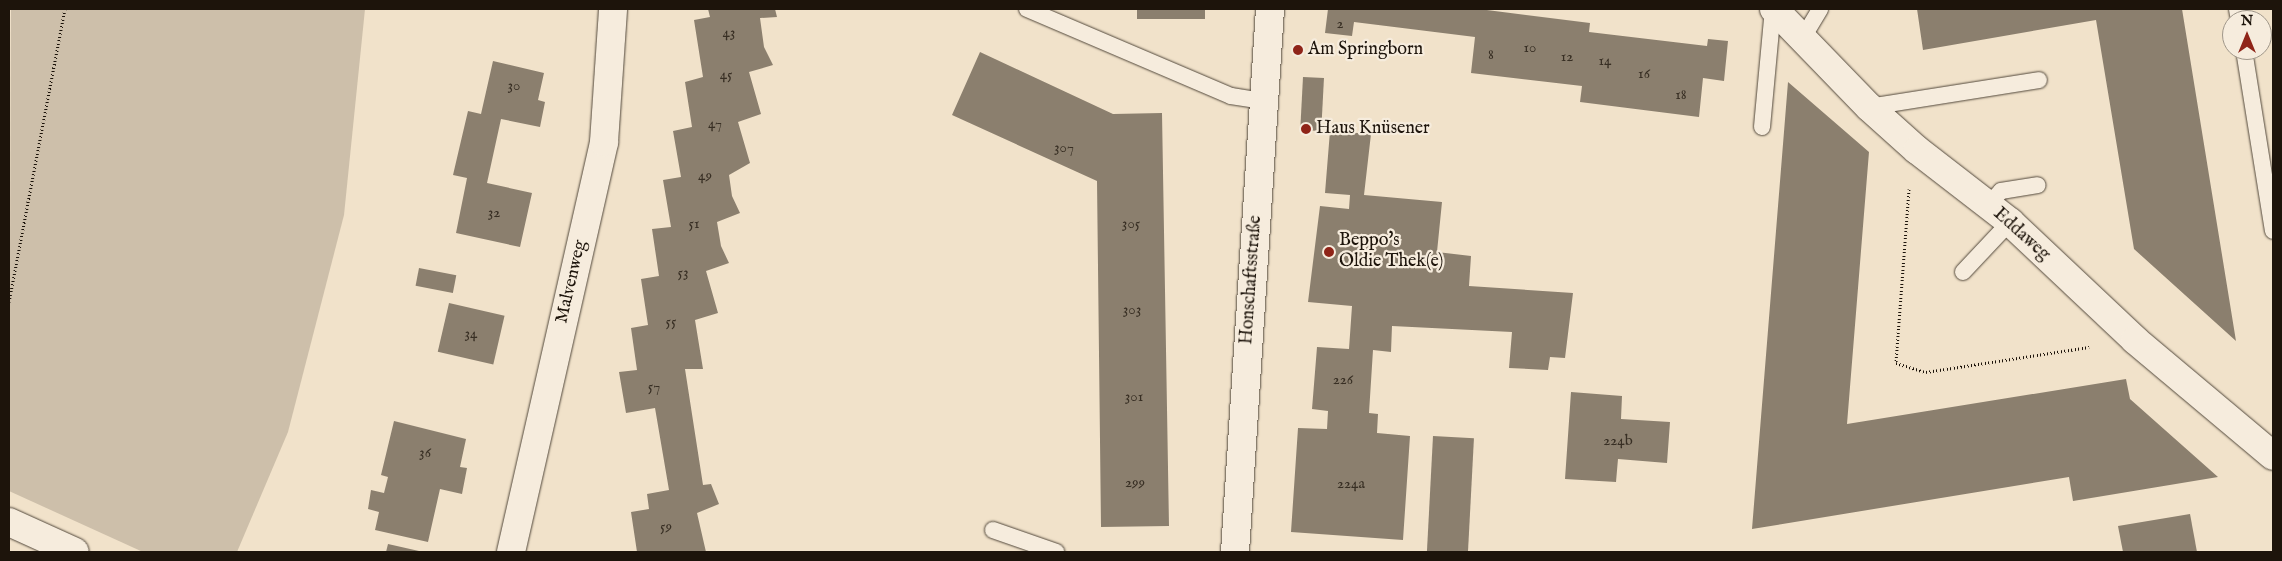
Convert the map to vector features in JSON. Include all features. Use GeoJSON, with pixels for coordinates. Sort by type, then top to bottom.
{"type":"FeatureCollection","features":[{"type":"Feature","properties":{"kind":"street","name":"Malvenweg"},"geometry":{"type":"LineString","coordinates":[[511,552],[604,142],[613,9]]}},
{"type":"Feature","properties":{"kind":"street","name":"Honschaftsstraße"},"geometry":{"type":"LineString","coordinates":[[1235,552],[1270,9]]}},
{"type":"Feature","properties":{"kind":"street","name":"Eddaweg"},"geometry":{"type":"LineString","coordinates":[[1773,9],[1804,36],[1869,106],[1917,150],[2010,222],[2134,340],[2273,456]]}},
{"type":"Feature","properties":{"kind":"street"},"geometry":{"type":"LineString","coordinates":[[9,522],[75,552]]}},
{"type":"Feature","properties":{"kind":"lane"},"geometry":{"type":"LineString","coordinates":[[1027,9],[1231,96],[1264,101]]}},
{"type":"Feature","properties":{"kind":"lane"},"geometry":{"type":"LineString","coordinates":[[1762,127],[1773,9]]}},
{"type":"Feature","properties":{"kind":"lane"},"geometry":{"type":"LineString","coordinates":[[1804,36],[1820,9]]}},
{"type":"Feature","properties":{"kind":"lane"},"geometry":{"type":"LineString","coordinates":[[2246,60],[2273,230]]}},
{"type":"Feature","properties":{"kind":"lane"},"geometry":{"type":"LineString","coordinates":[[1869,106],[2039,80]]}},
{"type":"Feature","properties":{"kind":"lane"},"geometry":{"type":"LineString","coordinates":[[1988,205],[2001,190],[2038,185]]}},
{"type":"Feature","properties":{"kind":"lane"},"geometry":{"type":"LineString","coordinates":[[1963,272],[2010,222]]}},
{"type":"Feature","properties":{"kind":"lane"},"geometry":{"type":"LineString","coordinates":[[993,530],[1056,552]]}},
{"type":"Feature","properties":{"kind":"path"},"geometry":{"type":"LineString","coordinates":[[9,302],[65,9]]}},
{"type":"Feature","properties":{"kind":"path"},"geometry":{"type":"LineString","coordinates":[[1917,150],[1911,168],[1896,363],[1926,372],[2134,340]]}},
{"type":"Feature","properties":{"kind":"shaded area"},"geometry":{"type":"Polygon","coordinates":[[[11,9],[365,9],[344,215],[288,432],[237,552],[143,552],[9,491],[11,9]]]}},
{"type":"Feature","properties":{"kind":"building"},"geometry":{"type":"Polygon","coordinates":[[[708,9],[775,9],[777,17],[760,18],[764,47],[773,65],[749,72],[761,114],[738,122],[750,163],[729,175],[732,196],[740,213],[717,222],[721,246],[729,263],[706,271],[718,313],[695,320],[703,369],[685,369],[703,485],[711,484],[719,504],[697,513],[706,552],[637,552],[631,512],[649,509],[647,494],[669,490],[655,408],[626,413],[619,372],[637,370],[631,328],[648,325],[641,279],[659,276],[652,229],[671,227],[663,180],[681,177],[673,131],[692,127],[685,82],[703,77],[694,20],[710,17],[708,9]]]}},
{"type":"Feature","properties":{"kind":"building"},"geometry":{"type":"Polygon","coordinates":[[[1137,9],[1205,9],[1205,19],[1137,19],[1137,9]]]}},
{"type":"Feature","properties":{"kind":"building"},"geometry":{"type":"Polygon","coordinates":[[[1328,9],[1479,9],[1590,23],[1589,32],[1707,46],[1708,39],[1728,41],[1724,81],[1703,78],[1699,117],[1580,102],[1582,86],[1471,73],[1475,37],[1354,22],[1352,36],[1325,33],[1328,9]]]}},
{"type":"Feature","properties":{"kind":"building"},"geometry":{"type":"Polygon","coordinates":[[[1917,9],[2182,9],[2236,341],[2134,249],[2096,20],[1923,50],[1917,9]]]}},
{"type":"Feature","properties":{"kind":"building"},"geometry":{"type":"Polygon","coordinates":[[[980,52],[1113,114],[1162,113],[1169,526],[1101,527],[1097,181],[952,115],[980,52]]]}},
{"type":"Feature","properties":{"kind":"building"},"geometry":{"type":"Polygon","coordinates":[[[493,61],[544,73],[538,100],[545,102],[540,127],[501,119],[487,183],[532,193],[520,247],[456,233],[467,178],[453,175],[468,111],[481,114],[493,61]]]}},
{"type":"Feature","properties":{"kind":"building"},"geometry":{"type":"Polygon","coordinates":[[[1303,77],[1324,78],[1321,131],[1300,130],[1303,77]]]}},
{"type":"Feature","properties":{"kind":"building"},"geometry":{"type":"Polygon","coordinates":[[[1788,82],[1869,152],[1847,424],[2126,379],[2130,399],[2218,477],[2073,501],[2069,477],[1752,529],[1788,82]]]}},
{"type":"Feature","properties":{"kind":"building"},"geometry":{"type":"Polygon","coordinates":[[[1330,131],[1371,134],[1364,195],[1442,202],[1437,252],[1471,256],[1469,286],[1573,293],[1565,358],[1550,357],[1548,370],[1509,368],[1512,332],[1392,326],[1391,352],[1373,350],[1369,413],[1378,414],[1377,433],[1410,436],[1403,540],[1291,532],[1298,428],[1327,429],[1328,411],[1312,409],[1317,347],[1349,349],[1352,306],[1308,302],[1320,206],[1349,209],[1350,195],[1325,193],[1330,131]]]}},
{"type":"Feature","properties":{"kind":"building"},"geometry":{"type":"Polygon","coordinates":[[[419,268],[456,275],[453,293],[416,286],[419,268]]]}},
{"type":"Feature","properties":{"kind":"building"},"geometry":{"type":"Polygon","coordinates":[[[449,303],[505,316],[493,365],[438,352],[449,303]]]}},
{"type":"Feature","properties":{"kind":"building"},"geometry":{"type":"Polygon","coordinates":[[[1571,392],[1622,396],[1621,419],[1670,422],[1667,463],[1618,459],[1616,482],[1565,479],[1571,392]]]}},
{"type":"Feature","properties":{"kind":"building"},"geometry":{"type":"Polygon","coordinates":[[[394,421],[466,439],[460,467],[467,468],[462,494],[440,489],[428,542],[375,530],[379,512],[368,509],[371,490],[384,493],[388,477],[381,475],[394,421]]]}},
{"type":"Feature","properties":{"kind":"building"},"geometry":{"type":"Polygon","coordinates":[[[1433,436],[1474,438],[1468,552],[1427,552],[1433,436]]]}},
{"type":"Feature","properties":{"kind":"building"},"geometry":{"type":"Polygon","coordinates":[[[2190,514],[2197,552],[2123,552],[2118,526],[2190,514]]]}},
{"type":"Feature","properties":{"kind":"building"},"geometry":{"type":"Polygon","coordinates":[[[388,544],[419,551],[419,552],[386,552],[388,544]]]}},
{"type":"Feature","properties":{"kind":"place","name":"Am Springborn"},"geometry":{"type":"Point","coordinates":[1298,50]}},
{"type":"Feature","properties":{"kind":"place","name":"Haus Knüsener"},"geometry":{"type":"Point","coordinates":[1306,129]}},
{"type":"Feature","properties":{"kind":"place","name":"Beppo's Oldie Thek(e)"},"geometry":{"type":"Point","coordinates":[1329,252]}}]}
